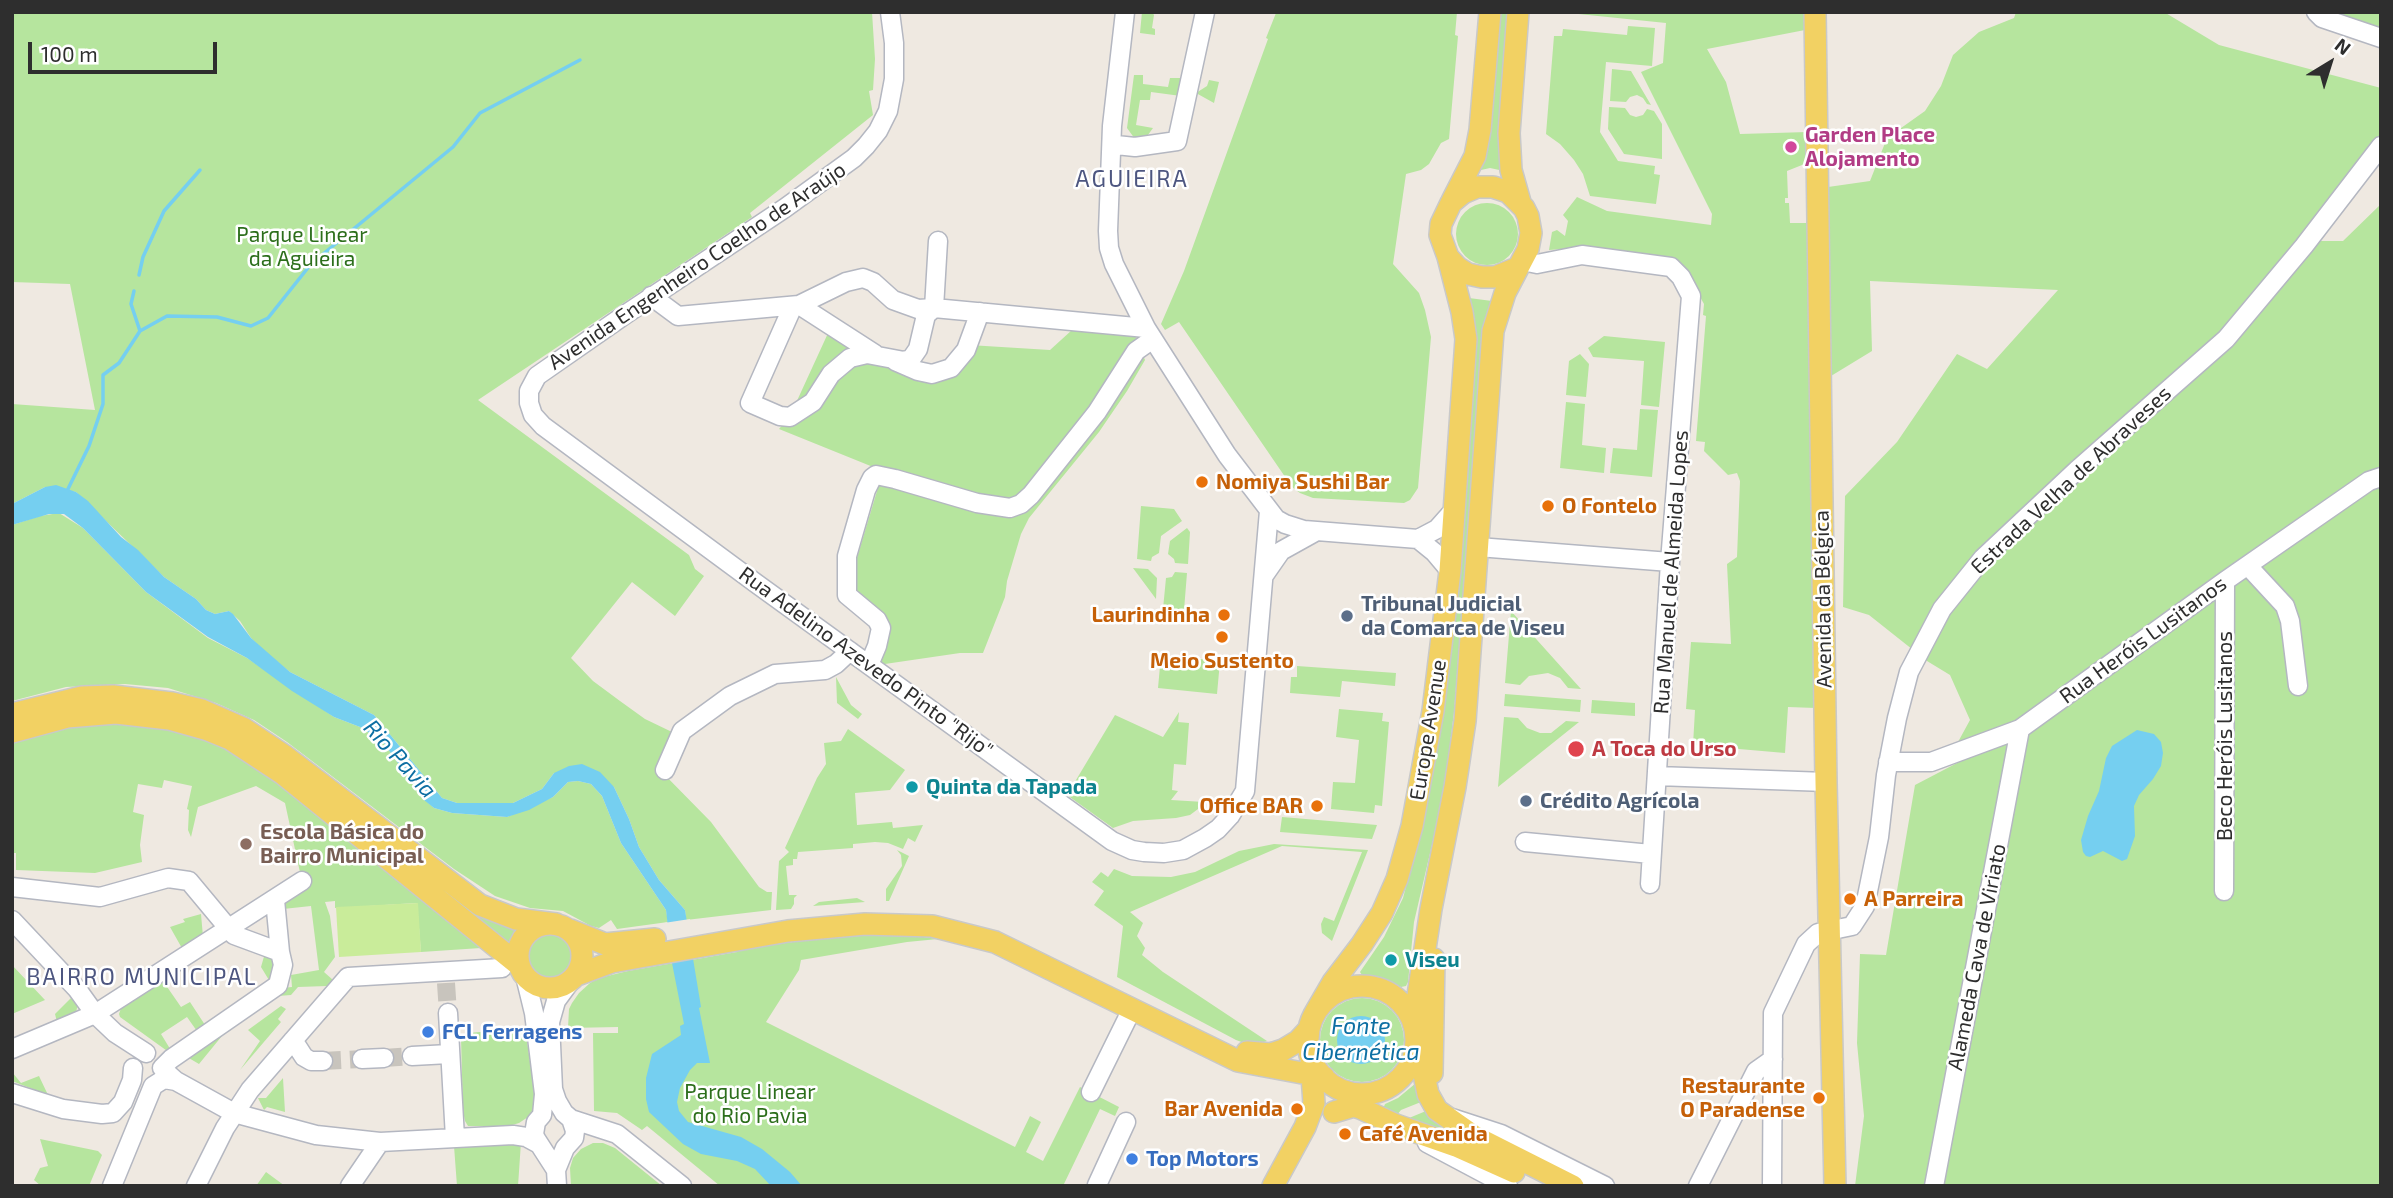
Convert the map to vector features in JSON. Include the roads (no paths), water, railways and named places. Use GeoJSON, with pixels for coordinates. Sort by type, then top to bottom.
{"type":"FeatureCollection","features":[{"type":"Feature","properties":{"kind":"main road"},"geometry":{"type":"LineString","coordinates":[[1490,12],[1480,130],[1475,156],[1441,223],[1440,235],[1448,257],[1457,267],[1482,278],[1495,277],[1520,264],[1528,249],[1531,233],[1528,216],[1520,202],[1511,170],[1509,133],[1518,12]]}},
{"type":"Feature","properties":{"kind":"main road","name":"Avenida da Bélgica"},"geometry":{"type":"LineString","coordinates":[[1815,12],[1826,782],[1835,1186]]}},
{"type":"Feature","properties":{"kind":"main road"},"geometry":{"type":"LineString","coordinates":[[1451,203],[1463,193],[1477,187],[1493,187],[1508,192],[1520,202]]}},
{"type":"Feature","properties":{"kind":"main road","name":"Europe Avenue"},"geometry":{"type":"LineString","coordinates":[[1311,1029],[1333,982],[1362,944],[1390,896],[1404,858],[1433,711],[1450,571],[1466,339],[1448,257]]}},
{"type":"Feature","properties":{"kind":"main road","name":"Europe Avenue"},"geometry":{"type":"LineString","coordinates":[[1415,1031],[1431,909],[1461,754],[1493,331],[1505,293],[1520,264]]}},
{"type":"Feature","properties":{"kind":"main road"},"geometry":{"type":"LineString","coordinates":[[12,713],[82,697],[113,696],[172,703],[222,718],[285,755],[480,905],[516,919],[563,927],[605,944],[632,950],[833,914],[929,914],[996,930],[1229,1044],[1252,1053],[1271,1054],[1298,1041],[1311,1029],[1326,999],[1340,990],[1357,986],[1375,987],[1391,993],[1405,1006],[1415,1031],[1428,1094],[1443,1116],[1474,1136],[1573,1186]]}},
{"type":"Feature","properties":{"kind":"main road"},"geometry":{"type":"LineString","coordinates":[[12,732],[66,717],[116,713],[169,719],[208,730],[230,739],[284,774],[515,970],[539,986],[550,988],[612,962],[632,950]]}},
{"type":"Feature","properties":{"kind":"main road"},"geometry":{"type":"LineString","coordinates":[[1431,909],[1434,960],[1432,1077],[1443,1116]]}},
{"type":"Feature","properties":{"kind":"main road"},"geometry":{"type":"LineString","coordinates":[[719,936],[878,924],[932,926],[995,942],[1219,1053],[1289,1079],[1303,1088],[1308,1098],[1310,1116]]}},
{"type":"Feature","properties":{"kind":"main road"},"geometry":{"type":"LineString","coordinates":[[515,970],[520,945],[525,936],[541,925],[563,927],[581,946],[583,956],[573,979]]}},
{"type":"Feature","properties":{"kind":"main road"},"geometry":{"type":"LineString","coordinates":[[1273,1186],[1310,1116],[1314,1103],[1318,1076],[1311,1029]]}},
{"type":"Feature","properties":{"kind":"main road"},"geometry":{"type":"LineString","coordinates":[[1282,1186],[1334,1112],[1346,1102],[1391,1086],[1405,1074],[1414,1058],[1415,1031]]}},
{"type":"Feature","properties":{"kind":"main road"},"geometry":{"type":"LineString","coordinates":[[1248,1064],[1318,1076],[1337,1088],[1362,1095],[1399,1125]]}},
{"type":"Feature","properties":{"kind":"main road"},"geometry":{"type":"LineString","coordinates":[[1334,1112],[1354,1106],[1491,1161],[1541,1186]]}},
{"type":"Feature","properties":{"kind":"street","name":"Avenida Engenheiro Coelho de Araújo"},"geometry":{"type":"LineString","coordinates":[[529,403],[529,391],[537,376],[651,296],[785,208],[854,158],[866,146],[878,131],[888,111],[894,79],[894,43],[890,12]]}},
{"type":"Feature","properties":{"kind":"street"},"geometry":{"type":"LineString","coordinates":[[1125,12],[1112,121],[1109,248],[1114,264],[1150,333],[1227,455],[1269,511],[1285,524],[1304,530],[1418,539],[1437,529],[1453,511]]}},
{"type":"Feature","properties":{"kind":"street"},"geometry":{"type":"LineString","coordinates":[[1111,174],[1135,12]]}},
{"type":"Feature","properties":{"kind":"street"},"geometry":{"type":"LineString","coordinates":[[1116,145],[1135,147],[1177,141],[1205,12]]}},
{"type":"Feature","properties":{"kind":"street"},"geometry":{"type":"LineString","coordinates":[[2316,12],[2322,18],[2381,38]]}},
{"type":"Feature","properties":{"kind":"street","name":"Estrada Velha de Abraveses"},"geometry":{"type":"LineString","coordinates":[[1772,1186],[1773,1013],[1806,944],[1818,933],[1852,926],[1865,906],[1879,837],[1888,762],[1897,718],[1909,672],[1942,609],[1983,558],[2077,470],[2226,339],[2304,246],[2381,146]]}},
{"type":"Feature","properties":{"kind":"street"},"geometry":{"type":"LineString","coordinates":[[796,305],[750,403],[780,416],[790,416],[813,402],[831,374],[843,362],[857,355],[904,361],[916,355],[926,315],[934,308],[939,241]]}},
{"type":"Feature","properties":{"kind":"street","name":"Rua Manuel de Almeida Lopes"},"geometry":{"type":"LineString","coordinates":[[1520,264],[1537,264],[1582,255],[1671,267],[1687,286],[1692,303],[1670,562],[1650,884]]}},
{"type":"Feature","properties":{"kind":"street"},"geometry":{"type":"LineString","coordinates":[[651,296],[678,316],[796,305],[846,282],[863,278],[873,282],[893,300],[918,309],[980,312],[1150,333]]}},
{"type":"Feature","properties":{"kind":"street"},"geometry":{"type":"LineString","coordinates":[[796,305],[884,357],[926,373],[939,373],[951,368],[967,351],[980,312]]}},
{"type":"Feature","properties":{"kind":"street"},"geometry":{"type":"LineString","coordinates":[[869,665],[881,628],[877,620],[847,595],[847,556],[872,478],[876,475],[895,479],[977,503],[1010,508],[1021,504],[1097,412],[1150,333]]}},
{"type":"Feature","properties":{"kind":"street","name":"Rua Adelino Azevedo Pinto \"Rijo\""},"geometry":{"type":"LineString","coordinates":[[529,403],[533,415],[543,426],[849,651],[1112,841],[1144,852],[1173,852],[1191,846],[1218,829],[1245,792],[1269,511]]}},
{"type":"Feature","properties":{"kind":"street","name":"Rua Heróis Lusitanos"},"geometry":{"type":"LineString","coordinates":[[1888,762],[1931,762],[2020,729],[2225,581],[2369,481],[2381,477]]}},
{"type":"Feature","properties":{"kind":"street"},"geometry":{"type":"LineString","coordinates":[[1263,577],[1281,551],[1286,538],[1285,524]]}},
{"type":"Feature","properties":{"kind":"street"},"geometry":{"type":"LineString","coordinates":[[1281,551],[1318,531]]}},
{"type":"Feature","properties":{"kind":"street"},"geometry":{"type":"LineString","coordinates":[[1418,539],[1434,552],[1450,571]]}},
{"type":"Feature","properties":{"kind":"street"},"geometry":{"type":"LineString","coordinates":[[1478,547],[1670,562]]}},
{"type":"Feature","properties":{"kind":"street"},"geometry":{"type":"LineString","coordinates":[[2248,566],[2285,606],[2290,621],[2298,686]]}},
{"type":"Feature","properties":{"kind":"street","name":"Beco Heróis Lusitanos"},"geometry":{"type":"LineString","coordinates":[[2224,891],[2225,581]]}},
{"type":"Feature","properties":{"kind":"street"},"geometry":{"type":"LineString","coordinates":[[665,770],[682,731],[730,696],[775,674],[825,670],[836,664],[849,651]]}},
{"type":"Feature","properties":{"kind":"street","name":"Alameda Cava de Viriato"},"geometry":{"type":"LineString","coordinates":[[1934,1186],[2020,729]]}},
{"type":"Feature","properties":{"kind":"street"},"geometry":{"type":"LineString","coordinates":[[1657,776],[1826,782]]}},
{"type":"Feature","properties":{"kind":"street"},"geometry":{"type":"LineString","coordinates":[[1525,842],[1651,854]]}},
{"type":"Feature","properties":{"kind":"street"},"geometry":{"type":"LineString","coordinates":[[12,887],[100,897],[168,878],[189,881],[234,935],[280,952]]}},
{"type":"Feature","properties":{"kind":"street"},"geometry":{"type":"LineString","coordinates":[[12,1049],[95,1014],[302,881]]}},
{"type":"Feature","properties":{"kind":"street"},"geometry":{"type":"LineString","coordinates":[[12,1093],[63,1109],[113,1113],[148,1074],[274,989],[283,972],[275,900]]}},
{"type":"Feature","properties":{"kind":"street"},"geometry":{"type":"LineString","coordinates":[[12,920],[78,989],[95,1014],[115,1033],[148,1074],[234,1113],[316,1135],[380,1142],[513,1135],[526,1137],[556,1152],[603,1129]]}},
{"type":"Feature","properties":{"kind":"street"},"geometry":{"type":"LineString","coordinates":[[196,1186],[209,1157],[250,1090],[348,977],[446,977],[515,970],[534,1013],[544,1090],[534,1134],[556,1178]]}},
{"type":"Feature","properties":{"kind":"street"},"geometry":{"type":"LineString","coordinates":[[556,1178],[575,1131],[552,1089],[550,1022],[555,1001],[573,979]]}},
{"type":"Feature","properties":{"kind":"street"},"geometry":{"type":"LineString","coordinates":[[1091,1092],[1132,1009]]}},
{"type":"Feature","properties":{"kind":"street"},"geometry":{"type":"LineString","coordinates":[[448,1013],[455,1138]]}},
{"type":"Feature","properties":{"kind":"street"},"geometry":{"type":"LineString","coordinates":[[293,1040],[304,1057],[323,1061]]}},
{"type":"Feature","properties":{"kind":"street"},"geometry":{"type":"LineString","coordinates":[[412,1056],[449,1054]]}},
{"type":"Feature","properties":{"kind":"street"},"geometry":{"type":"LineString","coordinates":[[362,1059],[384,1058]]}},
{"type":"Feature","properties":{"kind":"street"},"geometry":{"type":"LineString","coordinates":[[1698,1186],[1756,1071],[1773,1059]]}},
{"type":"Feature","properties":{"kind":"street"},"geometry":{"type":"LineString","coordinates":[[112,1186],[148,1074]]}},
{"type":"Feature","properties":{"kind":"street"},"geometry":{"type":"LineString","coordinates":[[513,1135],[553,1111],[611,1130],[682,1186]]}},
{"type":"Feature","properties":{"kind":"street"},"geometry":{"type":"LineString","coordinates":[[1443,1116],[1501,1134],[1605,1186]]}},
{"type":"Feature","properties":{"kind":"street"},"geometry":{"type":"LineString","coordinates":[[1097,1186],[1126,1122]]}},
{"type":"Feature","properties":{"kind":"street"},"geometry":{"type":"LineString","coordinates":[[1399,1125],[1508,1186]]}},
{"type":"Feature","properties":{"kind":"street"},"geometry":{"type":"LineString","coordinates":[[350,1186],[380,1142]]}},
{"type":"Feature","properties":{"kind":"water","name":"Rio Pavia"},"geometry":{"type":"Polygon","coordinates":[[[56,485],[76,492],[88,501],[121,537],[164,577],[196,599],[206,610],[215,614],[229,611],[233,614],[251,638],[290,672],[374,715],[442,798],[457,803],[513,803],[542,789],[554,773],[569,766],[582,764],[600,772],[614,787],[639,847],[659,880],[685,910],[710,1063],[697,1063],[690,1070],[680,1088],[677,1102],[679,1111],[688,1122],[741,1137],[762,1149],[790,1172],[802,1186],[771,1186],[755,1169],[737,1161],[701,1154],[683,1144],[649,1112],[646,1078],[652,1054],[681,1035],[680,1026],[684,1024],[672,963],[666,910],[621,843],[602,796],[591,784],[568,782],[553,797],[529,810],[507,817],[452,813],[434,808],[424,800],[383,742],[360,727],[334,717],[247,658],[208,637],[146,592],[83,528],[64,514],[49,514],[12,525],[12,504],[45,487],[56,485]]]}},
{"type":"Feature","properties":{"kind":"water"},"geometry":{"type":"Polygon","coordinates":[[[2137,730],[2154,734],[2161,742],[2163,753],[2161,766],[2134,806],[2135,836],[2127,859],[2122,861],[2103,851],[2086,856],[2081,840],[2099,791],[2106,758],[2112,746],[2137,730]]]}},
{"type":"Feature","properties":{"kind":"water","name":"Fonte Cibernética"},"geometry":{"type":"Polygon","coordinates":[[[1361,1016],[1378,1023],[1385,1040],[1378,1057],[1361,1064],[1344,1057],[1337,1040],[1344,1023],[1361,1016]]]}},
{"type":"Feature","properties":{"kind":"waterway"},"geometry":{"type":"LineString","coordinates":[[67,491],[89,446],[103,404],[103,375],[119,363],[140,331],[167,316],[217,317],[251,326],[268,318],[311,264],[453,147],[480,113],[580,60]]}},
{"type":"Feature","properties":{"kind":"waterway"},"geometry":{"type":"LineString","coordinates":[[139,275],[143,257],[164,211],[200,170]]}},
{"type":"Feature","properties":{"kind":"waterway"},"geometry":{"type":"LineString","coordinates":[[134,291],[131,304],[140,331]]}},
{"type":"Feature","properties":{"kind":"tunnel"},"geometry":{"type":"LineString","coordinates":[[446,983],[448,1013]]}},
{"type":"Feature","properties":{"kind":"tunnel"},"geometry":{"type":"LineString","coordinates":[[384,1058],[412,1056]]}},
{"type":"Feature","properties":{"kind":"tunnel"},"geometry":{"type":"LineString","coordinates":[[323,1061],[362,1059]]}},
{"type":"Feature","properties":{"kind":"place","name":"Garden Place Alojamento"},"geometry":{"type":"Point","coordinates":[1791,147]}},
{"type":"Feature","properties":{"kind":"place","name":"Nomiya Sushi Bar"},"geometry":{"type":"Point","coordinates":[1202,482]}},
{"type":"Feature","properties":{"kind":"place","name":"O Fontelo"},"geometry":{"type":"Point","coordinates":[1548,506]}},
{"type":"Feature","properties":{"kind":"place","name":"Laurindinha"},"geometry":{"type":"Point","coordinates":[1224,615]}},
{"type":"Feature","properties":{"kind":"place","name":"Tribunal Judicial da Comarca de Viseu"},"geometry":{"type":"Point","coordinates":[1347,616]}},
{"type":"Feature","properties":{"kind":"place","name":"Meio Sustento"},"geometry":{"type":"Point","coordinates":[1222,637]}},
{"type":"Feature","properties":{"kind":"place","name":"A Toca do Urso"},"geometry":{"type":"Point","coordinates":[1576,749]}},
{"type":"Feature","properties":{"kind":"place","name":"Quinta da Tapada"},"geometry":{"type":"Point","coordinates":[912,787]}},
{"type":"Feature","properties":{"kind":"place","name":"Crédito Agrícola"},"geometry":{"type":"Point","coordinates":[1526,801]}},
{"type":"Feature","properties":{"kind":"place","name":"Office BAR"},"geometry":{"type":"Point","coordinates":[1317,806]}},
{"type":"Feature","properties":{"kind":"place","name":"Escola Básica do Bairro Municipal"},"geometry":{"type":"Point","coordinates":[246,844]}},
{"type":"Feature","properties":{"kind":"place","name":"A Parreira"},"geometry":{"type":"Point","coordinates":[1850,899]}},
{"type":"Feature","properties":{"kind":"place","name":"Viseu"},"geometry":{"type":"Point","coordinates":[1391,960]}},
{"type":"Feature","properties":{"kind":"place","name":"FCL Ferragens"},"geometry":{"type":"Point","coordinates":[428,1032]}},
{"type":"Feature","properties":{"kind":"place","name":"Restaurante O Paradense"},"geometry":{"type":"Point","coordinates":[1819,1098]}},
{"type":"Feature","properties":{"kind":"place","name":"Bar Avenida"},"geometry":{"type":"Point","coordinates":[1297,1109]}},
{"type":"Feature","properties":{"kind":"place","name":"Café Avenida"},"geometry":{"type":"Point","coordinates":[1345,1134]}},
{"type":"Feature","properties":{"kind":"place","name":"Top Motors"},"geometry":{"type":"Point","coordinates":[1132,1159]}},
{"type":"Feature","properties":{"kind":"district","name":"AGUIEIRA"},"geometry":{"type":"Point","coordinates":[1132,179]}},
{"type":"Feature","properties":{"kind":"district","name":"BAIRRO MUNICIPAL"},"geometry":{"type":"Point","coordinates":[142,977]}},
{"type":"Feature","properties":{"kind":"park label","name":"Parque Linear da Aguieira"},"geometry":{"type":"Point","coordinates":[302,247]}},
{"type":"Feature","properties":{"kind":"park label","name":"Parque Linear do Rio Pavia"},"geometry":{"type":"Point","coordinates":[750,1104]}}]}
